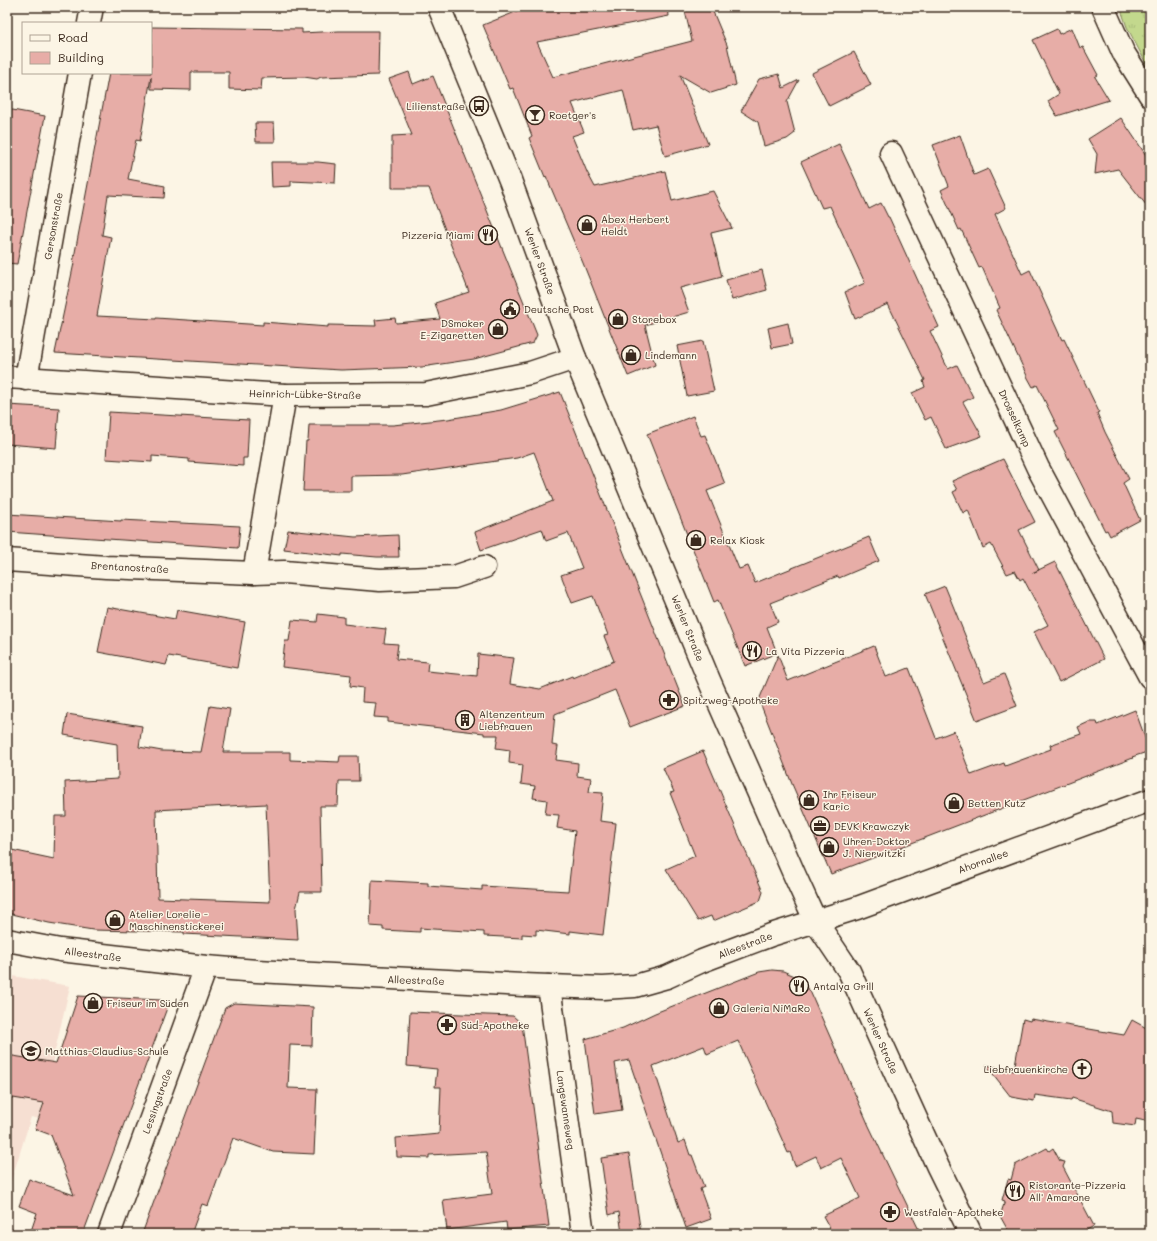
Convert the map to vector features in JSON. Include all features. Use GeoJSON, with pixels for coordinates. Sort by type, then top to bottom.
{"type":"FeatureCollection","features":[{"type":"Feature","properties":{"kind":"street"},"geometry":{"type":"LineString","coordinates":[[89,22],[92,7]]}},
{"type":"Feature","properties":{"kind":"street","name":"Werler Straße"},"geometry":{"type":"LineString","coordinates":[[440,7],[510,180],[576,358],[709,680],[816,922],[849,971],[938,1167],[971,1234]]}},
{"type":"Feature","properties":{"kind":"street"},"geometry":{"type":"LineString","coordinates":[[1103,7],[1123,52],[1150,95]]}},
{"type":"Feature","properties":{"kind":"street","name":"Gersonstraße"},"geometry":{"type":"LineString","coordinates":[[17,378],[80,74]]}},
{"type":"Feature","properties":{"kind":"street","name":"Drosselkamp"},"geometry":{"type":"LineString","coordinates":[[891,153],[1038,468],[1150,677]]}},
{"type":"Feature","properties":{"kind":"street","name":"Heinrich-Lübke-Straße"},"geometry":{"type":"LineString","coordinates":[[17,378],[285,395],[426,394],[530,373],[576,358]]}},
{"type":"Feature","properties":{"kind":"street"},"geometry":{"type":"LineString","coordinates":[[254,573],[285,395]]}},
{"type":"Feature","properties":{"kind":"street","name":"Brentanostraße"},"geometry":{"type":"LineString","coordinates":[[7,560],[106,567],[254,573],[284,572],[380,580],[454,577],[484,567]]}},
{"type":"Feature","properties":{"kind":"street","name":"Ahornallee"},"geometry":{"type":"LineString","coordinates":[[816,922],[1150,800]]}},
{"type":"Feature","properties":{"kind":"street","name":"Alleestraße"},"geometry":{"type":"LineString","coordinates":[[7,940],[60,950],[206,967],[397,979],[603,988],[635,986],[667,977],[702,961],[771,935],[816,922]]}},
{"type":"Feature","properties":{"kind":"street","name":"Lessingstraße"},"geometry":{"type":"LineString","coordinates":[[109,1234],[206,967]]}},
{"type":"Feature","properties":{"kind":"street","name":"Langewanneweg"},"geometry":{"type":"LineString","coordinates":[[549,986],[583,1234]]}},
{"type":"Feature","properties":{"kind":"shaded area","name":"Matthias-Claudius-Schule"},"geometry":{"type":"Polygon","coordinates":[[[7,975],[70,986],[39,1119],[31,1117],[7,1194],[7,975]]]}},
{"type":"Feature","properties":{"kind":"green space"},"geometry":{"type":"Polygon","coordinates":[[[1120,7],[1150,7],[1150,71],[1127,27],[1120,7]]]}},
{"type":"Feature","properties":{"kind":"building"},"geometry":{"type":"Polygon","coordinates":[[[528,7],[668,7],[669,16],[537,42],[553,77],[692,41],[684,7],[711,7],[727,45],[736,85],[711,93],[680,75],[708,144],[665,156],[656,125],[633,130],[623,90],[572,103],[584,132],[572,136],[595,187],[665,171],[672,201],[713,191],[732,228],[711,233],[722,277],[680,288],[689,312],[645,325],[655,365],[628,376],[583,263],[529,138],[532,136],[513,88],[510,89],[483,25],[528,7]]]}},
{"type":"Feature","properties":{"kind":"building"},"geometry":{"type":"Polygon","coordinates":[[[152,27],[302,29],[302,33],[379,31],[378,75],[321,77],[317,79],[304,77],[262,78],[261,90],[229,89],[229,72],[191,72],[191,90],[151,89],[151,77],[140,141],[136,140],[128,179],[165,186],[164,198],[108,195],[102,235],[111,237],[97,316],[263,325],[263,322],[328,327],[328,325],[376,326],[375,320],[395,318],[396,323],[440,319],[435,303],[469,292],[429,188],[392,188],[392,136],[412,135],[389,79],[409,72],[413,84],[433,76],[537,335],[533,343],[474,359],[422,367],[341,370],[55,353],[109,74],[152,74],[152,27]]]}},
{"type":"Feature","properties":{"kind":"building"},"geometry":{"type":"Polygon","coordinates":[[[1072,28],[1080,48],[1083,47],[1098,75],[1095,77],[1109,100],[1057,116],[1048,101],[1059,94],[1033,40],[1057,29],[1059,34],[1072,28]]]}},
{"type":"Feature","properties":{"kind":"building"},"geometry":{"type":"Polygon","coordinates":[[[854,52],[871,85],[829,106],[812,73],[854,52]]]}},
{"type":"Feature","properties":{"kind":"building"},"geometry":{"type":"Polygon","coordinates":[[[779,74],[783,88],[799,80],[787,102],[795,133],[787,139],[764,146],[758,122],[741,111],[759,79],[779,74]]]}},
{"type":"Feature","properties":{"kind":"building"},"geometry":{"type":"Polygon","coordinates":[[[7,109],[45,116],[17,264],[7,263],[7,109]]]}},
{"type":"Feature","properties":{"kind":"building"},"geometry":{"type":"Polygon","coordinates":[[[1121,118],[1150,161],[1150,210],[1118,169],[1095,174],[1097,154],[1088,139],[1121,118]]]}},
{"type":"Feature","properties":{"kind":"building"},"geometry":{"type":"Polygon","coordinates":[[[255,123],[274,123],[275,142],[256,142],[255,123]]]}},
{"type":"Feature","properties":{"kind":"building"},"geometry":{"type":"Polygon","coordinates":[[[960,135],[974,175],[988,169],[1006,208],[995,214],[1022,274],[1030,270],[1062,340],[1064,339],[1099,412],[1097,413],[1105,432],[1129,479],[1123,483],[1140,520],[1110,536],[1107,530],[1105,531],[1055,432],[1059,430],[1037,385],[1033,387],[1028,378],[996,310],[1000,308],[982,267],[979,268],[961,229],[959,230],[941,190],[949,186],[933,145],[960,135]]]}},
{"type":"Feature","properties":{"kind":"building"},"geometry":{"type":"Polygon","coordinates":[[[839,144],[869,209],[881,203],[889,217],[939,327],[930,331],[948,369],[957,365],[973,397],[963,402],[982,436],[946,449],[931,417],[925,420],[912,393],[925,387],[923,381],[925,380],[888,304],[855,319],[845,292],[865,283],[830,206],[822,208],[801,162],[839,144]]]}},
{"type":"Feature","properties":{"kind":"building"},"geometry":{"type":"Polygon","coordinates":[[[271,162],[318,162],[336,164],[335,183],[291,181],[291,186],[272,187],[271,162]]]}},
{"type":"Feature","properties":{"kind":"building"},"geometry":{"type":"Polygon","coordinates":[[[762,270],[767,290],[732,300],[726,280],[762,270]]]}},
{"type":"Feature","properties":{"kind":"building"},"geometry":{"type":"Polygon","coordinates":[[[788,323],[792,344],[772,348],[768,328],[788,323]]]}},
{"type":"Feature","properties":{"kind":"building"},"geometry":{"type":"Polygon","coordinates":[[[703,341],[714,391],[687,396],[677,346],[703,341]]]}},
{"type":"Feature","properties":{"kind":"building"},"geometry":{"type":"Polygon","coordinates":[[[560,392],[685,706],[630,727],[615,690],[555,714],[552,745],[558,746],[556,760],[578,763],[577,776],[591,778],[589,792],[603,793],[600,821],[616,823],[603,935],[570,931],[570,934],[536,930],[536,935],[522,934],[522,938],[484,936],[484,932],[420,928],[420,932],[383,930],[383,927],[370,926],[372,880],[428,883],[428,886],[482,890],[482,886],[568,891],[575,831],[557,828],[559,815],[545,814],[547,800],[533,798],[535,786],[521,784],[523,765],[509,763],[510,750],[496,748],[498,735],[484,735],[484,733],[388,722],[388,718],[374,717],[376,703],[362,702],[363,688],[350,686],[351,675],[282,667],[285,641],[289,641],[292,620],[317,622],[318,614],[344,617],[344,624],[386,629],[384,643],[398,644],[396,659],[428,662],[427,671],[477,676],[478,654],[514,658],[510,684],[540,689],[572,676],[573,678],[614,661],[604,636],[608,635],[593,596],[572,603],[561,575],[582,568],[568,533],[546,541],[542,529],[481,550],[475,532],[553,501],[534,452],[517,458],[402,475],[351,476],[351,491],[303,491],[306,441],[308,441],[309,425],[393,425],[448,419],[501,410],[560,392]]]}},
{"type":"Feature","properties":{"kind":"building"},"geometry":{"type":"Polygon","coordinates":[[[7,405],[59,408],[56,448],[7,444],[7,405]]]}},
{"type":"Feature","properties":{"kind":"building"},"geometry":{"type":"Polygon","coordinates":[[[109,412],[249,420],[247,458],[243,458],[243,466],[189,462],[189,459],[152,456],[152,462],[106,459],[109,412]]]}},
{"type":"Feature","properties":{"kind":"building"},"geometry":{"type":"Polygon","coordinates":[[[693,416],[701,436],[705,435],[725,484],[707,491],[739,569],[748,566],[755,583],[869,537],[879,561],[839,578],[838,576],[770,603],[778,622],[767,627],[777,653],[745,666],[718,600],[714,602],[647,434],[693,416]]]}},
{"type":"Feature","properties":{"kind":"building"},"geometry":{"type":"Polygon","coordinates":[[[1003,459],[1035,522],[1019,530],[1039,570],[1055,562],[1104,659],[1059,682],[1034,632],[1048,625],[1023,578],[1020,580],[1015,571],[1007,574],[991,544],[983,548],[968,510],[963,513],[953,492],[957,490],[952,481],[1003,459]]]}},
{"type":"Feature","properties":{"kind":"building"},"geometry":{"type":"Polygon","coordinates":[[[7,514],[240,526],[238,548],[7,532],[7,514]]]}},
{"type":"Feature","properties":{"kind":"building"},"geometry":{"type":"Polygon","coordinates":[[[288,530],[355,537],[398,535],[399,557],[342,554],[342,556],[284,549],[288,530]]]}},
{"type":"Feature","properties":{"kind":"building"},"geometry":{"type":"Polygon","coordinates":[[[945,586],[984,682],[1004,674],[1017,706],[977,721],[925,594],[945,586]]]}},
{"type":"Feature","properties":{"kind":"building"},"geometry":{"type":"Polygon","coordinates":[[[107,607],[175,619],[177,610],[245,622],[237,668],[169,656],[166,665],[98,652],[107,607]]]}},
{"type":"Feature","properties":{"kind":"building"},"geometry":{"type":"Polygon","coordinates":[[[874,646],[886,677],[909,668],[936,738],[954,731],[971,775],[1004,763],[1005,766],[1051,749],[1050,745],[1081,734],[1078,727],[1089,722],[1097,722],[1098,725],[1135,710],[1150,751],[831,874],[792,784],[759,700],[778,655],[788,681],[874,646]]]}},
{"type":"Feature","properties":{"kind":"building"},"geometry":{"type":"Polygon","coordinates":[[[210,706],[230,709],[223,752],[290,752],[290,760],[339,762],[340,756],[358,756],[359,781],[339,781],[338,806],[320,806],[322,892],[300,892],[296,909],[298,940],[184,934],[184,932],[93,930],[49,923],[7,913],[7,849],[54,859],[55,816],[66,816],[65,782],[118,779],[117,744],[64,735],[67,714],[142,726],[139,747],[162,751],[201,752],[210,706]],[[266,804],[156,810],[158,898],[270,902],[266,804]]]}},
{"type":"Feature","properties":{"kind":"building"},"geometry":{"type":"Polygon","coordinates":[[[703,751],[763,892],[760,901],[713,921],[711,916],[698,921],[666,869],[695,856],[670,793],[674,792],[663,768],[703,751]]]}},
{"type":"Feature","properties":{"kind":"building"},"geometry":{"type":"Polygon","coordinates":[[[772,970],[783,971],[797,977],[810,991],[869,1126],[921,1234],[833,1234],[823,1216],[860,1198],[841,1158],[821,1168],[816,1156],[795,1166],[790,1152],[788,1153],[738,1041],[707,1054],[704,1046],[653,1066],[678,1143],[685,1140],[690,1155],[692,1155],[704,1187],[700,1189],[711,1219],[686,1228],[629,1060],[615,1063],[622,1110],[595,1114],[585,1039],[623,1028],[655,1013],[759,972],[772,970]]]}},
{"type":"Feature","properties":{"kind":"building"},"geometry":{"type":"Polygon","coordinates":[[[78,996],[161,1000],[167,1008],[83,1234],[30,1234],[37,1213],[19,1206],[29,1179],[74,1195],[51,1135],[35,1129],[44,1103],[7,1097],[7,1055],[56,1063],[78,996]]]}},
{"type":"Feature","properties":{"kind":"building"},"geometry":{"type":"Polygon","coordinates":[[[234,1003],[313,1007],[312,1046],[290,1045],[288,1088],[317,1089],[314,1154],[273,1152],[233,1138],[208,1206],[202,1204],[191,1234],[142,1234],[225,1008],[234,1003]]]}},
{"type":"Feature","properties":{"kind":"building"},"geometry":{"type":"Polygon","coordinates":[[[410,1012],[513,1016],[522,1024],[549,1226],[507,1230],[506,1222],[447,1230],[443,1200],[492,1194],[486,1152],[429,1155],[429,1158],[397,1157],[396,1138],[439,1134],[441,1087],[435,1087],[437,1069],[407,1066],[410,1012]]]}},
{"type":"Feature","properties":{"kind":"building","name":"Liebfrauenkirche"},"geometry":{"type":"Polygon","coordinates":[[[1023,1019],[1030,1021],[1031,1019],[1124,1035],[1132,1020],[1150,1030],[1150,1122],[1136,1119],[1135,1126],[1113,1123],[1112,1111],[1072,1098],[1071,1100],[1035,1095],[1034,1101],[1011,1097],[986,1065],[1014,1071],[1023,1019]]]}},
{"type":"Feature","properties":{"kind":"building"},"geometry":{"type":"Polygon","coordinates":[[[1047,1148],[1049,1151],[1053,1148],[1060,1161],[1065,1162],[1063,1167],[1094,1226],[1079,1234],[1010,1234],[1000,1216],[1005,1201],[1002,1200],[1008,1179],[1011,1180],[1015,1165],[1047,1148]]]}},
{"type":"Feature","properties":{"kind":"building"},"geometry":{"type":"Polygon","coordinates":[[[629,1154],[641,1234],[622,1234],[619,1212],[609,1215],[601,1158],[629,1154]]]}},
{"type":"Feature","properties":{"kind":"place","name":"Lilienstraße"},"geometry":{"type":"Point","coordinates":[479,106]}},
{"type":"Feature","properties":{"kind":"place","name":"Roetger's"},"geometry":{"type":"Point","coordinates":[535,115]}},
{"type":"Feature","properties":{"kind":"place","name":"Abex Herbert Heldt"},"geometry":{"type":"Point","coordinates":[587,225]}},
{"type":"Feature","properties":{"kind":"place","name":"Pizzeria Miami"},"geometry":{"type":"Point","coordinates":[488,235]}},
{"type":"Feature","properties":{"kind":"place","name":"Deutsche Post"},"geometry":{"type":"Point","coordinates":[510,309]}},
{"type":"Feature","properties":{"kind":"place","name":"Storebox"},"geometry":{"type":"Point","coordinates":[618,319]}},
{"type":"Feature","properties":{"kind":"place","name":"DSmoker E-Zigaretten"},"geometry":{"type":"Point","coordinates":[498,329]}},
{"type":"Feature","properties":{"kind":"place","name":"Lindemann"},"geometry":{"type":"Point","coordinates":[631,355]}},
{"type":"Feature","properties":{"kind":"place","name":"Relax Kiosk"},"geometry":{"type":"Point","coordinates":[696,540]}},
{"type":"Feature","properties":{"kind":"place","name":"La Vita Pizzeria"},"geometry":{"type":"Point","coordinates":[752,651]}},
{"type":"Feature","properties":{"kind":"place","name":"Spitzweg-Apotheke"},"geometry":{"type":"Point","coordinates":[669,700]}},
{"type":"Feature","properties":{"kind":"place","name":"Altenzentrum Liebfrauen"},"geometry":{"type":"Point","coordinates":[465,720]}},
{"type":"Feature","properties":{"kind":"place","name":"Ihr Friseur Karic"},"geometry":{"type":"Point","coordinates":[809,800]}},
{"type":"Feature","properties":{"kind":"place","name":"Betten Kutz"},"geometry":{"type":"Point","coordinates":[954,803]}},
{"type":"Feature","properties":{"kind":"place","name":"DEVK Krawczyk"},"geometry":{"type":"Point","coordinates":[820,826]}},
{"type":"Feature","properties":{"kind":"place","name":"Uhren-Doktor J. Nierwitzki"},"geometry":{"type":"Point","coordinates":[829,847]}},
{"type":"Feature","properties":{"kind":"place","name":"Atelier Lorelie - Maschinenstickerei"},"geometry":{"type":"Point","coordinates":[115,920]}},
{"type":"Feature","properties":{"kind":"place","name":"Antalya Grill"},"geometry":{"type":"Point","coordinates":[799,986]}},
{"type":"Feature","properties":{"kind":"place","name":"Friseur im Süden"},"geometry":{"type":"Point","coordinates":[93,1003]}},
{"type":"Feature","properties":{"kind":"place","name":"Galeria NiMaRo"},"geometry":{"type":"Point","coordinates":[719,1008]}},
{"type":"Feature","properties":{"kind":"place","name":"Süd-Apotheke"},"geometry":{"type":"Point","coordinates":[447,1025]}},
{"type":"Feature","properties":{"kind":"place","name":"Matthias-Claudius-Schule"},"geometry":{"type":"Point","coordinates":[31,1051]}},
{"type":"Feature","properties":{"kind":"place","name":"Liebfrauenkirche"},"geometry":{"type":"Point","coordinates":[1082,1069]}},
{"type":"Feature","properties":{"kind":"place","name":"Ristorante-Pizzeria All' Amarone"},"geometry":{"type":"Point","coordinates":[1015,1191]}},
{"type":"Feature","properties":{"kind":"place","name":"Westfalen-Apotheke"},"geometry":{"type":"Point","coordinates":[890,1212]}}]}
